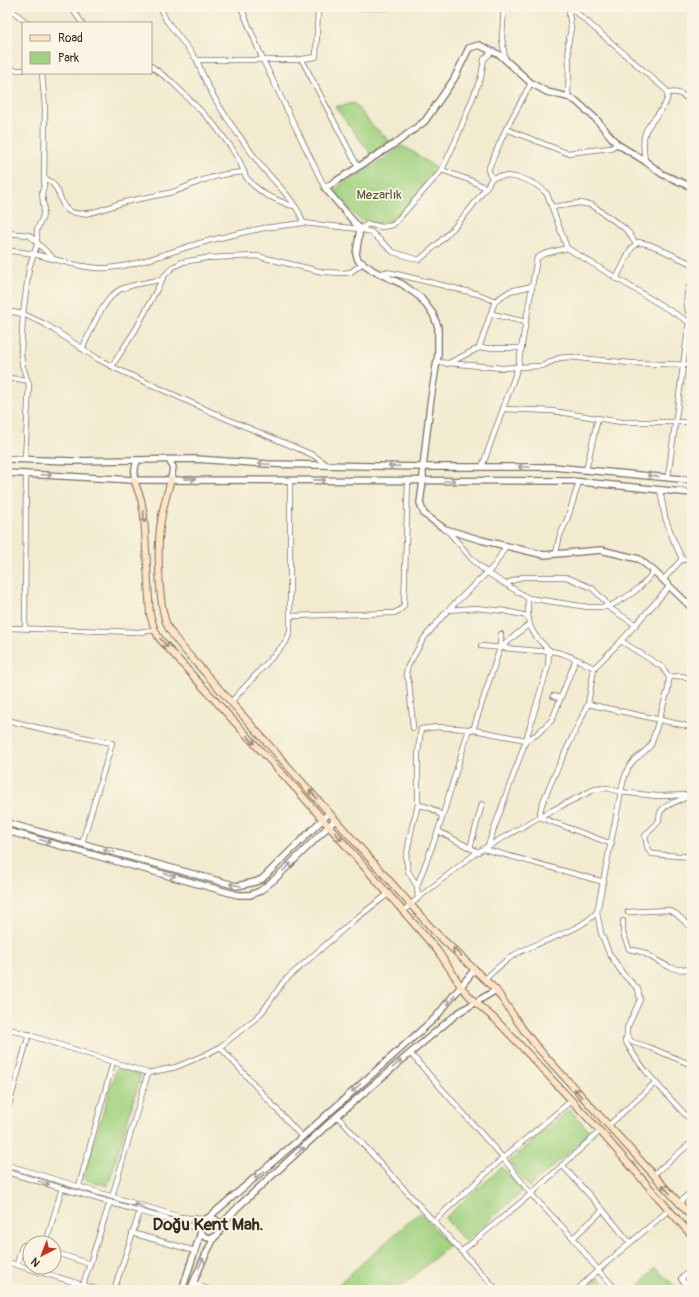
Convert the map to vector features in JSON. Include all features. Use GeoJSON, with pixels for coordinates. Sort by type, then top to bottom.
{"type":"FeatureCollection","features":[{"type":"Feature","properties":{"kind":"main road"},"geometry":{"type":"LineString","coordinates":[[134,480],[141,499],[144,515],[150,615],[155,630],[164,644],[329,826],[437,950],[461,987],[476,1003],[505,1029],[600,1131],[692,1236]]}},
{"type":"Feature","properties":{"kind":"main road"},"geometry":{"type":"LineString","coordinates":[[171,480],[162,513],[159,534],[162,607],[164,616],[173,635],[335,820],[444,941],[496,990],[537,1047],[692,1217]]}},
{"type":"Feature","properties":{"kind":"street"},"geometry":{"type":"LineString","coordinates":[[8,7],[26,22]]}},
{"type":"Feature","properties":{"kind":"street"},"geometry":{"type":"LineString","coordinates":[[71,7],[81,22]]}},
{"type":"Feature","properties":{"kind":"street"},"geometry":{"type":"LineString","coordinates":[[160,7],[166,20],[197,60],[201,73],[227,117],[262,166],[295,206],[302,217],[303,223]]}},
{"type":"Feature","properties":{"kind":"street"},"geometry":{"type":"LineString","coordinates":[[241,7],[263,60],[325,188],[360,229]]}},
{"type":"Feature","properties":{"kind":"street"},"geometry":{"type":"LineString","coordinates":[[197,60],[302,60],[316,57],[318,7]]}},
{"type":"Feature","properties":{"kind":"street"},"geometry":{"type":"LineString","coordinates":[[350,7],[391,7]]}},
{"type":"Feature","properties":{"kind":"street"},"geometry":{"type":"LineString","coordinates":[[504,7],[502,38],[505,59]]}},
{"type":"Feature","properties":{"kind":"street"},"geometry":{"type":"LineString","coordinates":[[570,8],[668,93],[668,98],[662,110],[649,124],[646,131],[643,146],[645,161]]}},
{"type":"Feature","properties":{"kind":"street"},"geometry":{"type":"LineString","coordinates":[[568,97],[568,44],[571,28],[569,13],[570,8]]}},
{"type":"Feature","properties":{"kind":"street"},"geometry":{"type":"LineString","coordinates":[[325,188],[396,143],[425,121],[454,79],[469,48],[479,45],[505,59],[530,83],[548,92],[568,97],[585,108],[617,144],[645,161],[662,174],[692,187]]}},
{"type":"Feature","properties":{"kind":"street"},"geometry":{"type":"LineString","coordinates":[[492,52],[484,59],[481,77],[456,140],[442,170],[393,225],[382,227],[368,224],[360,229],[356,254],[358,260],[380,274],[402,284],[420,298],[433,314],[438,327],[438,354],[430,405],[420,503],[424,514],[446,529],[472,559],[486,572],[528,598],[588,607],[608,607],[635,592],[645,583],[654,571]]}},
{"type":"Feature","properties":{"kind":"street"},"geometry":{"type":"LineString","coordinates":[[302,60],[358,167]]}},
{"type":"Feature","properties":{"kind":"street"},"geometry":{"type":"LineString","coordinates":[[152,67],[172,82],[212,122],[231,147],[249,181],[261,192],[289,205],[295,206]]}},
{"type":"Feature","properties":{"kind":"street"},"geometry":{"type":"LineString","coordinates":[[7,70],[22,70]]}},
{"type":"Feature","properties":{"kind":"street"},"geometry":{"type":"LineString","coordinates":[[25,459],[28,398],[27,380],[22,364],[21,353],[23,314],[29,268],[35,254],[37,229],[42,219],[44,210],[42,193],[44,178],[45,115],[42,74]]}},
{"type":"Feature","properties":{"kind":"street"},"geometry":{"type":"LineString","coordinates":[[492,178],[488,170],[506,129],[530,83]]}},
{"type":"Feature","properties":{"kind":"street"},"geometry":{"type":"LineString","coordinates":[[668,93],[681,93],[692,102]]}},
{"type":"Feature","properties":{"kind":"street"},"geometry":{"type":"LineString","coordinates":[[506,129],[567,154],[611,148],[617,144]]}},
{"type":"Feature","properties":{"kind":"street"},"geometry":{"type":"LineString","coordinates":[[442,170],[486,188]]}},
{"type":"Feature","properties":{"kind":"street"},"geometry":{"type":"LineString","coordinates":[[44,178],[56,187],[63,205],[68,210],[75,213],[86,214],[126,202],[171,192],[217,176],[244,172]]}},
{"type":"Feature","properties":{"kind":"street"},"geometry":{"type":"LineString","coordinates":[[7,251],[35,254],[69,263],[97,268],[118,266],[162,255],[207,241],[265,228],[303,223],[360,229],[371,232],[393,252],[419,260],[431,251],[458,222],[486,188],[492,178],[512,176],[532,183],[547,194],[567,248],[616,279],[691,322]]}},
{"type":"Feature","properties":{"kind":"street"},"geometry":{"type":"LineString","coordinates":[[552,207],[580,203],[592,205],[629,232],[636,244]]}},
{"type":"Feature","properties":{"kind":"street"},"geometry":{"type":"LineString","coordinates":[[7,234],[29,234],[42,249],[55,259]]}},
{"type":"Feature","properties":{"kind":"street"},"geometry":{"type":"LineString","coordinates":[[616,279],[631,249],[640,242],[651,245],[692,264]]}},
{"type":"Feature","properties":{"kind":"street"},"geometry":{"type":"LineString","coordinates":[[482,467],[518,367],[537,258],[544,254],[567,248]]}},
{"type":"Feature","properties":{"kind":"street"},"geometry":{"type":"LineString","coordinates":[[112,366],[136,329],[161,281],[167,273],[178,264],[206,258],[257,256],[323,272],[343,273],[351,272],[363,263]]}},
{"type":"Feature","properties":{"kind":"street"},"geometry":{"type":"LineString","coordinates":[[380,274],[384,272],[392,273],[478,294],[495,301]]}},
{"type":"Feature","properties":{"kind":"street"},"geometry":{"type":"LineString","coordinates":[[82,349],[107,301],[114,294],[128,287],[158,280],[161,281]]}},
{"type":"Feature","properties":{"kind":"street"},"geometry":{"type":"LineString","coordinates":[[668,477],[683,366],[691,322],[687,291],[692,282]]}},
{"type":"Feature","properties":{"kind":"street"},"geometry":{"type":"LineString","coordinates":[[479,348],[492,314],[495,301],[510,291],[532,286]]}},
{"type":"Feature","properties":{"kind":"street"},"geometry":{"type":"LineString","coordinates":[[7,311],[23,314],[45,324],[82,349],[112,366],[227,419],[313,455],[327,465]]}},
{"type":"Feature","properties":{"kind":"street"},"geometry":{"type":"LineString","coordinates":[[492,314],[526,322]]}},
{"type":"Feature","properties":{"kind":"street"},"geometry":{"type":"LineString","coordinates":[[447,364],[479,348],[522,348]]}},
{"type":"Feature","properties":{"kind":"street"},"geometry":{"type":"LineString","coordinates":[[437,362],[502,368],[542,366],[559,358],[569,357],[683,366],[692,365]]}},
{"type":"Feature","properties":{"kind":"street"},"geometry":{"type":"LineString","coordinates":[[7,378],[27,380]]}},
{"type":"Feature","properties":{"kind":"street"},"geometry":{"type":"LineString","coordinates":[[504,409],[553,411],[621,422],[692,422]]}},
{"type":"Feature","properties":{"kind":"street"},"geometry":{"type":"LineString","coordinates":[[586,470],[598,418]]}},
{"type":"Feature","properties":{"kind":"street"},"geometry":{"type":"LineString","coordinates":[[7,459],[73,461],[195,459],[268,464],[423,467],[552,467],[692,480]]}},
{"type":"Feature","properties":{"kind":"street"},"geometry":{"type":"LineString","coordinates":[[169,460],[173,467],[171,480]]}},
{"type":"Feature","properties":{"kind":"street"},"geometry":{"type":"LineString","coordinates":[[134,480],[137,461]]}},
{"type":"Feature","properties":{"kind":"street"},"geometry":{"type":"LineString","coordinates":[[7,473],[134,480],[579,482],[692,493]]}},
{"type":"Feature","properties":{"kind":"street"},"geometry":{"type":"LineString","coordinates":[[25,628],[26,474]]}},
{"type":"Feature","properties":{"kind":"street"},"geometry":{"type":"LineString","coordinates":[[231,702],[286,642],[290,632],[290,480]]}},
{"type":"Feature","properties":{"kind":"street"},"geometry":{"type":"LineString","coordinates":[[290,616],[394,613],[404,606],[408,481]]}},
{"type":"Feature","properties":{"kind":"street"},"geometry":{"type":"LineString","coordinates":[[556,554],[560,535],[567,520],[579,482]]}},
{"type":"Feature","properties":{"kind":"street"},"geometry":{"type":"LineString","coordinates":[[660,490],[665,517],[682,559]]}},
{"type":"Feature","properties":{"kind":"street"},"geometry":{"type":"LineString","coordinates":[[446,529],[506,546],[544,554],[601,550],[639,559],[654,571],[692,608]]}},
{"type":"Feature","properties":{"kind":"street"},"geometry":{"type":"LineString","coordinates":[[413,728],[410,682],[406,673],[408,666],[424,638],[448,610],[494,566],[506,546]]}},
{"type":"Feature","properties":{"kind":"street"},"geometry":{"type":"LineString","coordinates":[[682,559],[692,561]]}},
{"type":"Feature","properties":{"kind":"street"},"geometry":{"type":"LineString","coordinates":[[663,580],[682,559]]}},
{"type":"Feature","properties":{"kind":"street"},"geometry":{"type":"LineString","coordinates":[[504,584],[522,577],[566,577],[592,588],[605,601],[608,607],[636,625]]}},
{"type":"Feature","properties":{"kind":"street"},"geometry":{"type":"LineString","coordinates":[[539,818],[542,804],[553,778],[588,704],[594,668],[636,625],[670,586]]}},
{"type":"Feature","properties":{"kind":"street"},"geometry":{"type":"LineString","coordinates":[[528,598],[527,616],[529,624],[539,642],[549,650],[576,659],[594,668]]}},
{"type":"Feature","properties":{"kind":"street"},"geometry":{"type":"LineString","coordinates":[[448,610],[476,608],[505,611],[527,616]]}},
{"type":"Feature","properties":{"kind":"street"},"geometry":{"type":"LineString","coordinates":[[500,648],[529,624]]}},
{"type":"Feature","properties":{"kind":"street"},"geometry":{"type":"LineString","coordinates":[[7,628],[144,632],[155,630]]}},
{"type":"Feature","properties":{"kind":"street"},"geometry":{"type":"LineString","coordinates":[[418,898],[417,886],[438,832],[470,729],[500,648],[501,634]]}},
{"type":"Feature","properties":{"kind":"street"},"geometry":{"type":"LineString","coordinates":[[621,641],[662,667],[669,677],[668,690],[651,744],[634,760],[628,768],[620,792],[612,844],[597,912],[601,933],[607,949],[623,974],[638,989],[640,994],[640,1000],[626,1028],[626,1040],[628,1045],[647,1074],[692,1122]]}},
{"type":"Feature","properties":{"kind":"street"},"geometry":{"type":"LineString","coordinates":[[481,646],[539,651],[549,650]]}},
{"type":"Feature","properties":{"kind":"street"},"geometry":{"type":"LineString","coordinates":[[485,848],[526,740],[548,666],[549,650]]}},
{"type":"Feature","properties":{"kind":"street"},"geometry":{"type":"LineString","coordinates":[[417,886],[408,871],[406,858],[418,805],[418,753],[421,729],[437,727],[470,729],[526,740],[536,735],[552,720],[576,659]]}},
{"type":"Feature","properties":{"kind":"street"},"geometry":{"type":"LineString","coordinates":[[669,677],[680,676],[692,678]]}},
{"type":"Feature","properties":{"kind":"street"},"geometry":{"type":"LineString","coordinates":[[554,696],[560,698]]}},
{"type":"Feature","properties":{"kind":"street"},"geometry":{"type":"LineString","coordinates":[[588,704],[692,727]]}},
{"type":"Feature","properties":{"kind":"street"},"geometry":{"type":"LineString","coordinates":[[7,720],[47,730],[112,743],[82,844]]}},
{"type":"Feature","properties":{"kind":"street"},"geometry":{"type":"LineString","coordinates":[[403,911],[478,852],[595,789],[608,788],[620,792],[657,796],[692,795]]}},
{"type":"Feature","properties":{"kind":"street"},"geometry":{"type":"LineString","coordinates":[[692,795],[667,806],[662,810],[659,814],[657,824],[645,836],[648,850],[652,854],[692,857]]}},
{"type":"Feature","properties":{"kind":"street"},"geometry":{"type":"LineString","coordinates":[[470,848],[482,804]]}},
{"type":"Feature","properties":{"kind":"street"},"geometry":{"type":"LineString","coordinates":[[418,805],[431,808],[442,816]]}},
{"type":"Feature","properties":{"kind":"street"},"geometry":{"type":"LineString","coordinates":[[7,823],[237,886],[262,879],[329,813]]}},
{"type":"Feature","properties":{"kind":"street"},"geometry":{"type":"LineString","coordinates":[[539,818],[612,844]]}},
{"type":"Feature","properties":{"kind":"street"},"geometry":{"type":"LineString","coordinates":[[7,831],[238,895],[250,895],[260,892],[276,878],[335,820]]}},
{"type":"Feature","properties":{"kind":"street"},"geometry":{"type":"LineString","coordinates":[[438,832],[478,852]]}},
{"type":"Feature","properties":{"kind":"street"},"geometry":{"type":"LineString","coordinates":[[485,848],[604,882]]}},
{"type":"Feature","properties":{"kind":"street"},"geometry":{"type":"LineString","coordinates":[[7,1028],[148,1073],[176,1067],[220,1047],[255,1019],[263,1011],[284,981],[354,920],[388,894]]}},
{"type":"Feature","properties":{"kind":"street"},"geometry":{"type":"LineString","coordinates":[[628,912],[668,910],[681,917],[692,928]]}},
{"type":"Feature","properties":{"kind":"street"},"geometry":{"type":"LineString","coordinates":[[485,979],[504,962],[585,923],[597,912]]}},
{"type":"Feature","properties":{"kind":"street"},"geometry":{"type":"LineString","coordinates":[[623,921],[623,933],[629,949],[643,952],[670,968],[681,971],[692,969]]}},
{"type":"Feature","properties":{"kind":"street"},"geometry":{"type":"LineString","coordinates":[[182,1290],[195,1251],[201,1223],[302,1137],[436,1017],[475,969]]}},
{"type":"Feature","properties":{"kind":"street"},"geometry":{"type":"LineString","coordinates":[[220,1226],[240,1205],[337,1116],[410,1053],[458,1013],[496,990]]}},
{"type":"Feature","properties":{"kind":"street"},"geometry":{"type":"LineString","coordinates":[[7,1112],[29,1034]]}},
{"type":"Feature","properties":{"kind":"street"},"geometry":{"type":"LineString","coordinates":[[627,1036],[632,1042],[692,1064]]}},
{"type":"Feature","properties":{"kind":"street"},"geometry":{"type":"LineString","coordinates":[[220,1047],[302,1137]]}},
{"type":"Feature","properties":{"kind":"street"},"geometry":{"type":"LineString","coordinates":[[410,1053],[503,1158],[531,1194],[573,1238],[616,1290]]}},
{"type":"Feature","properties":{"kind":"street"},"geometry":{"type":"LineString","coordinates":[[79,1186],[113,1062]]}},
{"type":"Feature","properties":{"kind":"street"},"geometry":{"type":"LineString","coordinates":[[112,1197],[148,1073]]}},
{"type":"Feature","properties":{"kind":"street"},"geometry":{"type":"LineString","coordinates":[[608,1126],[656,1082]]}},
{"type":"Feature","properties":{"kind":"street"},"geometry":{"type":"LineString","coordinates":[[434,1221],[503,1158],[571,1101]]}},
{"type":"Feature","properties":{"kind":"street"},"geometry":{"type":"LineString","coordinates":[[337,1116],[497,1290]]}},
{"type":"Feature","properties":{"kind":"street"},"geometry":{"type":"LineString","coordinates":[[462,1251],[531,1194],[600,1131]]}},
{"type":"Feature","properties":{"kind":"street"},"geometry":{"type":"LineString","coordinates":[[653,1175],[692,1142]]}},
{"type":"Feature","properties":{"kind":"street"},"geometry":{"type":"LineString","coordinates":[[7,1165],[180,1217],[217,1220],[220,1226],[219,1234],[214,1238],[190,1290]]}},
{"type":"Feature","properties":{"kind":"street"},"geometry":{"type":"LineString","coordinates":[[562,1165],[603,1210],[630,1243]]}},
{"type":"Feature","properties":{"kind":"street"},"geometry":{"type":"LineString","coordinates":[[7,1172],[140,1211],[200,1231],[208,1238],[214,1238]]}},
{"type":"Feature","properties":{"kind":"street"},"geometry":{"type":"LineString","coordinates":[[48,1235],[62,1188]]}},
{"type":"Feature","properties":{"kind":"street"},"geometry":{"type":"LineString","coordinates":[[679,1203],[692,1190]]}},
{"type":"Feature","properties":{"kind":"street"},"geometry":{"type":"LineString","coordinates":[[83,1285],[110,1202]]}},
{"type":"Feature","properties":{"kind":"street"},"geometry":{"type":"LineString","coordinates":[[573,1238],[603,1210]]}},
{"type":"Feature","properties":{"kind":"street"},"geometry":{"type":"LineString","coordinates":[[577,1290],[598,1270],[669,1210]]}},
{"type":"Feature","properties":{"kind":"street"},"geometry":{"type":"LineString","coordinates":[[114,1290],[140,1211]]}},
{"type":"Feature","properties":{"kind":"street"},"geometry":{"type":"LineString","coordinates":[[132,1233],[195,1251]]}},
{"type":"Feature","properties":{"kind":"street"},"geometry":{"type":"LineString","coordinates":[[17,1264],[22,1247]]}},
{"type":"Feature","properties":{"kind":"street"},"geometry":{"type":"LineString","coordinates":[[62,1255],[90,1264]]}},
{"type":"Feature","properties":{"kind":"street"},"geometry":{"type":"LineString","coordinates":[[7,1262],[100,1290]]}},
{"type":"Feature","properties":{"kind":"street"},"geometry":{"type":"LineString","coordinates":[[690,1289],[681,1279],[692,1270]]}},
{"type":"Feature","properties":{"kind":"street"},"geometry":{"type":"LineString","coordinates":[[193,1284],[211,1290]]}},
{"type":"Feature","properties":{"kind":"green space"},"geometry":{"type":"Polygon","coordinates":[[[354,103],[372,125],[390,141],[371,154],[335,107],[354,103]]]}},
{"type":"Feature","properties":{"kind":"green space","name":"Mezarlık"},"geometry":{"type":"Polygon","coordinates":[[[402,146],[412,151],[437,169],[433,176],[392,221],[375,223],[361,220],[334,193],[334,191],[340,185],[377,164],[402,146]]]}},
{"type":"Feature","properties":{"kind":"green space"},"geometry":{"type":"Polygon","coordinates":[[[117,1067],[141,1075],[108,1186],[83,1179],[117,1067]]]}},
{"type":"Feature","properties":{"kind":"green space"},"geometry":{"type":"Polygon","coordinates":[[[570,1109],[591,1133],[529,1187],[509,1162],[570,1109]]]}},
{"type":"Feature","properties":{"kind":"green space"},"geometry":{"type":"Polygon","coordinates":[[[502,1167],[523,1191],[465,1242],[445,1218],[502,1167]]]}},
{"type":"Feature","properties":{"kind":"green space"},"geometry":{"type":"Polygon","coordinates":[[[420,1212],[449,1246],[397,1290],[332,1290],[420,1212]]]}},
{"type":"Feature","properties":{"kind":"green space"},"geometry":{"type":"Polygon","coordinates":[[[655,1268],[679,1290],[636,1290],[655,1268]]]}},
{"type":"Feature","properties":{"kind":"green space"},"geometry":{"type":"Polygon","coordinates":[[[600,1278],[611,1290],[584,1290],[594,1280],[600,1278]]]}},
{"type":"Feature","properties":{"kind":"district","name":"Doğu Kent Mah."},"geometry":{"type":"Point","coordinates":[208,1224]}}]}
